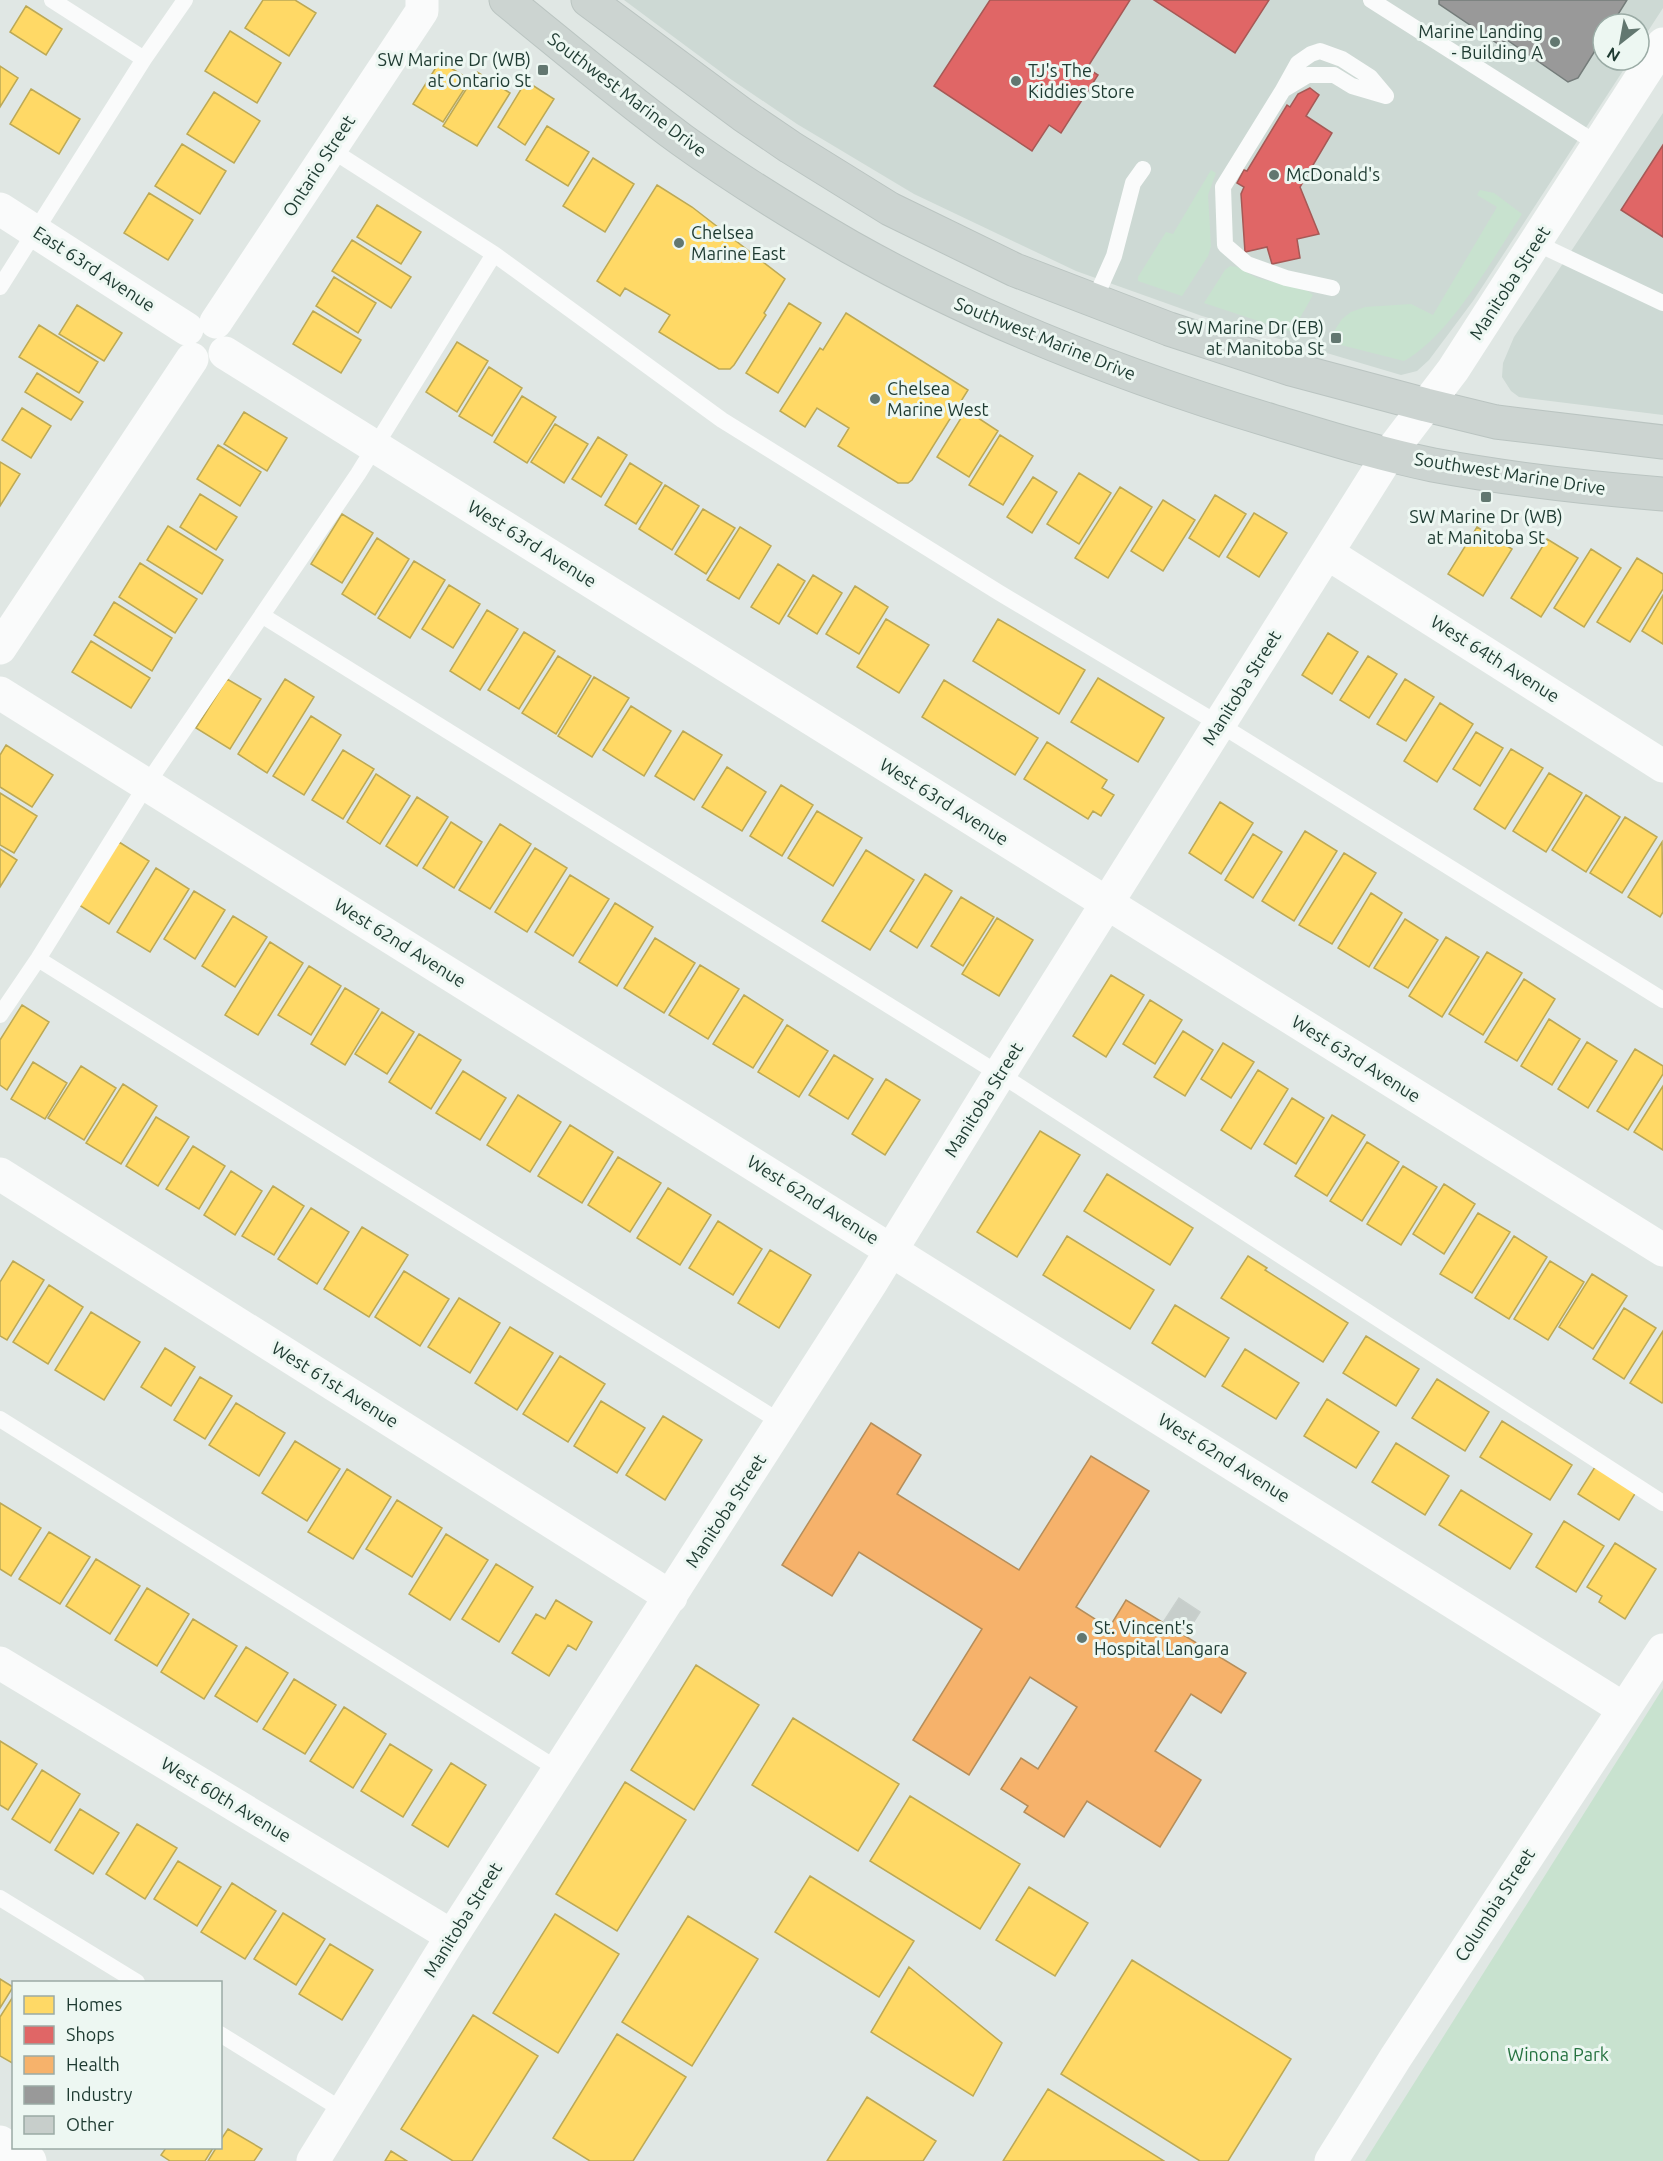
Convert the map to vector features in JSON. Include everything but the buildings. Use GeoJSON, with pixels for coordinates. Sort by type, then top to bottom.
{"type":"FeatureCollection","features":[{"type":"Feature","properties":{"kind":"main road","name":"Southwest Marine Drive"},"geometry":{"type":"LineString","coordinates":[[506,0],[684,141],[820,229],[920,285],[1053,345],[1230,409],[1346,444],[1432,465],[1580,488],[1663,494]]}},
{"type":"Feature","properties":{"kind":"main road"},"geometry":{"type":"LineString","coordinates":[[588,0],[753,122],[890,209],[1015,270],[1169,329],[1291,369],[1426,405],[1496,422],[1663,442]]}},
{"type":"Feature","properties":{"kind":"street","name":"Ontario Street"},"geometry":{"type":"LineString","coordinates":[[0,648],[199,337],[429,4]]}},
{"type":"Feature","properties":{"kind":"street","name":"Manitoba Street"},"geometry":{"type":"LineString","coordinates":[[313,2161],[452,1936],[892,1250],[999,1075],[1389,454],[1453,370],[1663,44]]}},
{"type":"Feature","properties":{"kind":"street","name":"East 63rd Avenue"},"geometry":{"type":"LineString","coordinates":[[0,209],[199,337]]}},
{"type":"Feature","properties":{"kind":"street","name":"West 63rd Avenue"},"geometry":{"type":"LineString","coordinates":[[199,337],[223,327],[228,345],[225,353],[1663,1251]]}},
{"type":"Feature","properties":{"kind":"street","name":"West 64th Avenue"},"geometry":{"type":"LineString","coordinates":[[1327,553],[1663,766]]}},
{"type":"Feature","properties":{"kind":"street","name":"West 62nd Avenue"},"geometry":{"type":"LineString","coordinates":[[0,693],[1624,1709]]}},
{"type":"Feature","properties":{"kind":"street","name":"West 61st Avenue"},"geometry":{"type":"LineString","coordinates":[[0,1174],[671,1597]]}},
{"type":"Feature","properties":{"kind":"street","name":"Columbia Street"},"geometry":{"type":"LineString","coordinates":[[1331,2161],[1396,2057],[1663,1650]]}},
{"type":"Feature","properties":{"kind":"street","name":"West 60th Avenue"},"geometry":{"type":"LineString","coordinates":[[0,1663],[452,1936]]}},
{"type":"Feature","properties":{"kind":"street"},"geometry":{"type":"LineString","coordinates":[[0,2142],[30,2161]]}},
{"type":"Feature","properties":{"kind":"lane"},"geometry":{"type":"LineString","coordinates":[[52,0],[144,59]]}},
{"type":"Feature","properties":{"kind":"lane"},"geometry":{"type":"LineString","coordinates":[[0,287],[144,59],[185,0]]}},
{"type":"Feature","properties":{"kind":"lane"},"geometry":{"type":"LineString","coordinates":[[1371,0],[1599,145]]}},
{"type":"Feature","properties":{"kind":"lane"},"geometry":{"type":"LineString","coordinates":[[1283,90],[1308,75],[1334,75],[1352,86],[1386,96],[1370,77],[1342,59],[1320,51],[1311,54],[1298,63],[1223,187],[1225,245],[1247,264],[1286,278],[1332,288]]}},
{"type":"Feature","properties":{"kind":"lane"},"geometry":{"type":"LineString","coordinates":[[330,149],[494,254],[722,420],[998,592],[1220,724],[1663,1000]]}},
{"type":"Feature","properties":{"kind":"lane"},"geometry":{"type":"LineString","coordinates":[[1094,301],[1114,256],[1133,183],[1143,170]]}},
{"type":"Feature","properties":{"kind":"lane"},"geometry":{"type":"LineString","coordinates":[[1536,243],[1663,303]]}},
{"type":"Feature","properties":{"kind":"lane"},"geometry":{"type":"LineString","coordinates":[[0,1015],[38,959],[147,784],[263,616],[375,447],[494,254]]}},
{"type":"Feature","properties":{"kind":"lane"},"geometry":{"type":"LineString","coordinates":[[263,616],[999,1075],[1663,1503]]}},
{"type":"Feature","properties":{"kind":"lane"},"geometry":{"type":"LineString","coordinates":[[38,959],[782,1423]]}},
{"type":"Feature","properties":{"kind":"lane"},"geometry":{"type":"LineString","coordinates":[[0,1419],[559,1770]]}},
{"type":"Feature","properties":{"kind":"lane"},"geometry":{"type":"LineString","coordinates":[[0,1898],[134,1981]]}},
{"type":"Feature","properties":{"kind":"lane"},"geometry":{"type":"LineString","coordinates":[[222,2035],[344,2111]]}},
{"type":"Feature","properties":{"kind":"shaded area"},"geometry":{"type":"Polygon","coordinates":[[[624,0],[1663,0],[1663,8],[1651,26],[1651,12],[1591,12],[1591,72],[1622,72],[1473,301],[1429,360],[1417,371],[1401,375],[1202,316],[1076,271],[914,194],[797,124],[729,78],[624,0]]]}},
{"type":"Feature","properties":{"kind":"shaded area"},"geometry":{"type":"Polygon","coordinates":[[[1663,113],[1663,415],[1519,397],[1511,391],[1502,377],[1503,363],[1514,337],[1663,113]]]}},
{"type":"Feature","properties":{"kind":"green space"},"geometry":{"type":"Polygon","coordinates":[[[1211,170],[1216,173],[1208,195],[1211,246],[1208,256],[1182,296],[1138,281],[1138,277],[1166,232],[1173,234],[1211,170]]]}},
{"type":"Feature","properties":{"kind":"green space"},"geometry":{"type":"Polygon","coordinates":[[[1480,190],[1494,193],[1522,214],[1469,295],[1438,334],[1404,361],[1333,343],[1331,336],[1342,319],[1351,312],[1365,307],[1411,304],[1433,315],[1497,207],[1477,195],[1480,190]]]}},
{"type":"Feature","properties":{"kind":"green space"},"geometry":{"type":"Polygon","coordinates":[[[1230,266],[1237,267],[1257,278],[1308,291],[1313,295],[1292,332],[1204,303],[1230,266]]]}},
{"type":"Feature","properties":{"kind":"green space","name":"Winona Park"},"geometry":{"type":"Polygon","coordinates":[[[1663,1688],[1663,2161],[1365,2161],[1663,1688]]]}},
{"type":"Feature","properties":{"kind":"place","name":"Marine Landing - Building A"},"geometry":{"type":"Point","coordinates":[1555,42]}},
{"type":"Feature","properties":{"kind":"place","name":"SW Marine Dr (WB) at Ontario St"},"geometry":{"type":"Point","coordinates":[543,70]}},
{"type":"Feature","properties":{"kind":"place","name":"TJ's The Kiddies Store"},"geometry":{"type":"Point","coordinates":[1016,81]}},
{"type":"Feature","properties":{"kind":"place","name":"McDonald's"},"geometry":{"type":"Point","coordinates":[1274,175]}},
{"type":"Feature","properties":{"kind":"place","name":"Chelsea Marine East"},"geometry":{"type":"Point","coordinates":[679,243]}},
{"type":"Feature","properties":{"kind":"place","name":"SW Marine Dr (EB) at Manitoba St"},"geometry":{"type":"Point","coordinates":[1336,338]}},
{"type":"Feature","properties":{"kind":"place","name":"Chelsea Marine West"},"geometry":{"type":"Point","coordinates":[875,399]}},
{"type":"Feature","properties":{"kind":"place","name":"SW Marine Dr (WB) at Manitoba St"},"geometry":{"type":"Point","coordinates":[1486,497]}},
{"type":"Feature","properties":{"kind":"place","name":"St. Vincent's Hospital Langara"},"geometry":{"type":"Point","coordinates":[1082,1638]}}]}
